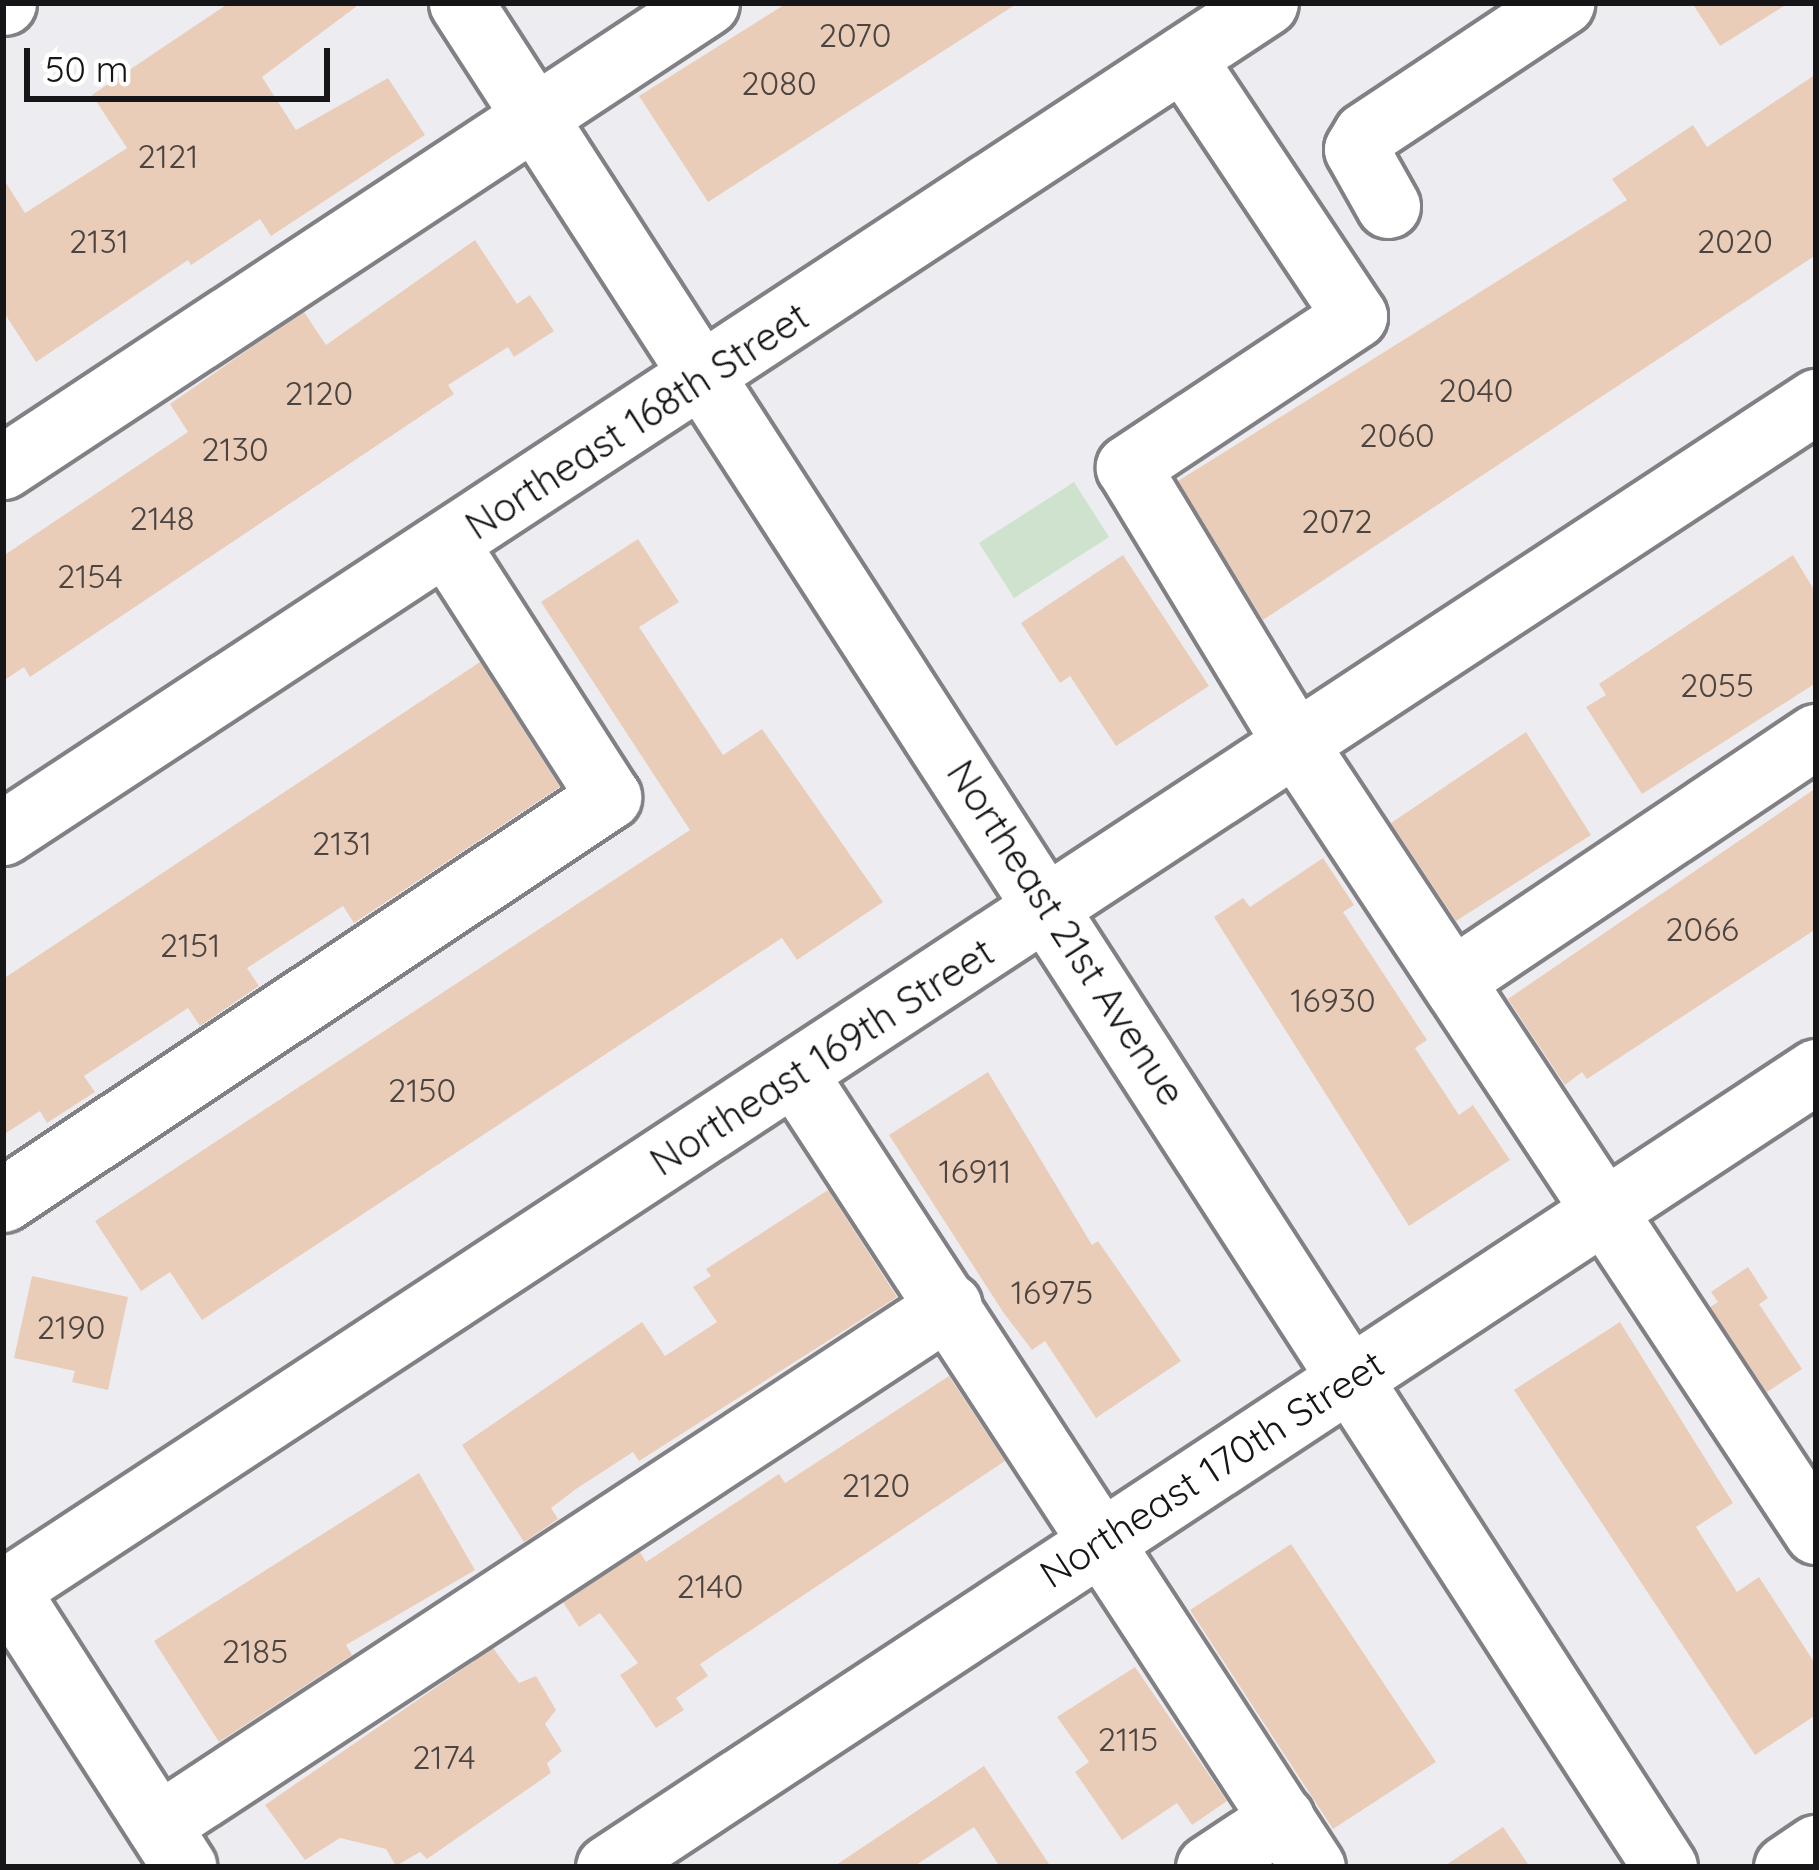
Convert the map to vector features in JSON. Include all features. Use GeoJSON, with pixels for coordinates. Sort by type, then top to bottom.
{"type":"FeatureCollection","features":[{"type":"Feature","properties":{"kind":"street","name":"Northeast 21st Avenue"},"geometry":{"type":"LineString","coordinates":[[461,3],[532,120],[1051,907],[1665,1867]]}},
{"type":"Feature","properties":{"kind":"street"},"geometry":{"type":"LineString","coordinates":[[3,467],[707,3]]}},
{"type":"Feature","properties":{"kind":"street","name":"Northeast 168th Street"},"geometry":{"type":"LineString","coordinates":[[3,833],[704,379],[1266,3]]}},
{"type":"Feature","properties":{"kind":"street"},"geometry":{"type":"LineString","coordinates":[[1388,206],[1356,149],[1365,134],[1562,3]]}},
{"type":"Feature","properties":{"kind":"street"},"geometry":{"type":"LineString","coordinates":[[1183,58],[1355,316],[1128,467],[1298,746],[1607,1210],[1806,1493]]}},
{"type":"Feature","properties":{"kind":"street","name":"Northeast 169th Street"},"geometry":{"type":"LineString","coordinates":[[5,1587],[796,1075],[1816,401]]}},
{"type":"Feature","properties":{"kind":"street"},"geometry":{"type":"LineString","coordinates":[[3,1200],[609,796],[447,545]]}},
{"type":"Feature","properties":{"kind":"street"},"geometry":{"type":"LineString","coordinates":[[1454,980],[1816,736]]}},
{"type":"Feature","properties":{"kind":"street","name":"Northeast 170th Street"},"geometry":{"type":"LineString","coordinates":[[608,1867],[1816,1071]]}},
{"type":"Feature","properties":{"kind":"street"},"geometry":{"type":"LineString","coordinates":[[796,1075],[1106,1539],[1298,1842],[1208,1867]]}},
{"type":"Feature","properties":{"kind":"street"},"geometry":{"type":"LineString","coordinates":[[5,1587],[171,1846],[950,1305]]}},
{"type":"Feature","properties":{"kind":"street"},"geometry":{"type":"LineString","coordinates":[[1786,1867],[1816,1847]]}},
{"type":"Feature","properties":{"kind":"green space"},"geometry":{"type":"Polygon","coordinates":[[[1074,482],[1109,537],[1014,598],[979,543],[1074,482]]]}},
{"type":"Feature","properties":{"kind":"building"},"geometry":{"type":"Polygon","coordinates":[[[229,3],[361,3],[262,77],[296,130],[388,78],[425,135],[271,236],[260,219],[191,265],[188,260],[36,362],[3,311],[3,178],[25,213],[127,148],[92,95],[229,3]]]}},
{"type":"Feature","properties":{"kind":"building"},"geometry":{"type":"Polygon","coordinates":[[[787,3],[1018,3],[708,202],[639,96],[787,3]]]}},
{"type":"Feature","properties":{"kind":"building"},"geometry":{"type":"Polygon","coordinates":[[[1692,3],[1789,3],[1720,46],[1692,3]]]}},
{"type":"Feature","properties":{"kind":"building"},"geometry":{"type":"Polygon","coordinates":[[[1816,74],[1816,255],[1263,620],[1178,481],[1627,200],[1612,179],[1693,125],[1707,147],[1816,74]]]}},
{"type":"Feature","properties":{"kind":"building"},"geometry":{"type":"Polygon","coordinates":[[[475,240],[517,304],[530,295],[554,331],[514,357],[508,347],[448,385],[454,394],[30,677],[24,667],[3,681],[3,556],[188,432],[170,404],[304,312],[326,345],[475,240]]]}},
{"type":"Feature","properties":{"kind":"building"},"geometry":{"type":"Polygon","coordinates":[[[638,539],[679,602],[639,627],[723,755],[762,729],[883,902],[797,960],[782,938],[202,1320],[170,1272],[141,1291],[95,1221],[690,830],[541,602],[638,539]]]}},
{"type":"Feature","properties":{"kind":"building"},"geometry":{"type":"Polygon","coordinates":[[[1123,555],[1209,686],[1116,746],[1070,676],[1060,683],[1021,623],[1123,555]]]}},
{"type":"Feature","properties":{"kind":"building"},"geometry":{"type":"Polygon","coordinates":[[[1793,555],[1816,593],[1816,683],[1642,794],[1586,707],[1606,695],[1599,684],[1793,555]]]}},
{"type":"Feature","properties":{"kind":"building"},"geometry":{"type":"Polygon","coordinates":[[[480,662],[560,787],[354,923],[343,906],[247,968],[259,986],[200,1026],[188,1008],[84,1076],[95,1092],[47,1123],[40,1111],[3,1135],[3,979],[480,662]]]}},
{"type":"Feature","properties":{"kind":"building"},"geometry":{"type":"Polygon","coordinates":[[[1526,732],[1591,835],[1456,921],[1391,823],[1526,732]]]}},
{"type":"Feature","properties":{"kind":"building"},"geometry":{"type":"Polygon","coordinates":[[[1816,788],[1816,929],[1587,1079],[1582,1072],[1565,1085],[1508,999],[1816,788]]]}},
{"type":"Feature","properties":{"kind":"building"},"geometry":{"type":"Polygon","coordinates":[[[1323,858],[1354,905],[1343,912],[1427,1040],[1415,1048],[1459,1115],[1473,1105],[1510,1160],[1409,1226],[1214,917],[1243,898],[1250,907],[1323,858]]]}},
{"type":"Feature","properties":{"kind":"building"},"geometry":{"type":"Polygon","coordinates":[[[988,1072],[1092,1245],[1098,1241],[1181,1361],[1096,1418],[1045,1341],[1032,1350],[1003,1312],[889,1135],[988,1072]]]}},
{"type":"Feature","properties":{"kind":"building"},"geometry":{"type":"Polygon","coordinates":[[[828,1190],[897,1297],[639,1461],[633,1452],[576,1489],[551,1508],[558,1519],[524,1542],[462,1445],[642,1322],[665,1356],[717,1322],[693,1287],[711,1276],[706,1269],[828,1190]]]}},
{"type":"Feature","properties":{"kind":"building"},"geometry":{"type":"Polygon","coordinates":[[[1748,1267],[1768,1298],[1759,1304],[1802,1369],[1767,1392],[1710,1307],[1718,1302],[1711,1292],[1748,1267]]]}},
{"type":"Feature","properties":{"kind":"building"},"geometry":{"type":"Polygon","coordinates":[[[32,1276],[128,1297],[108,1390],[72,1382],[75,1371],[14,1358],[32,1276]]]}},
{"type":"Feature","properties":{"kind":"building"},"geometry":{"type":"Polygon","coordinates":[[[1620,1322],[1733,1503],[1696,1527],[1737,1592],[1759,1577],[1816,1665],[1816,1715],[1755,1755],[1514,1390],[1620,1322]]]}},
{"type":"Feature","properties":{"kind":"building"},"geometry":{"type":"Polygon","coordinates":[[[949,1376],[1005,1461],[700,1664],[708,1676],[676,1698],[684,1710],[656,1728],[620,1675],[638,1663],[600,1613],[579,1627],[563,1602],[640,1552],[646,1562],[779,1474],[785,1483],[949,1376]]]}},
{"type":"Feature","properties":{"kind":"building"},"geometry":{"type":"Polygon","coordinates":[[[419,1473],[475,1570],[346,1645],[352,1655],[219,1742],[154,1641],[419,1473]]]}},
{"type":"Feature","properties":{"kind":"building"},"geometry":{"type":"Polygon","coordinates":[[[1291,1544],[1436,1762],[1333,1829],[1190,1610],[1291,1544]]]}},
{"type":"Feature","properties":{"kind":"building"},"geometry":{"type":"Polygon","coordinates":[[[493,1648],[519,1683],[536,1676],[556,1710],[545,1724],[562,1751],[547,1763],[551,1773],[427,1859],[420,1852],[396,1866],[386,1849],[340,1838],[305,1860],[265,1805],[493,1648]]]}},
{"type":"Feature","properties":{"kind":"building"},"geometry":{"type":"Polygon","coordinates":[[[1135,1667],[1227,1801],[1192,1825],[1177,1803],[1122,1840],[1075,1772],[1089,1762],[1057,1717],[1135,1667]]]}},
{"type":"Feature","properties":{"kind":"building"},"geometry":{"type":"Polygon","coordinates":[[[984,1766],[1051,1867],[1000,1867],[974,1827],[913,1867],[833,1867],[984,1766]]]}},
{"type":"Feature","properties":{"kind":"building"},"geometry":{"type":"Polygon","coordinates":[[[1503,1827],[1530,1867],[1443,1867],[1503,1827]]]}}]}
